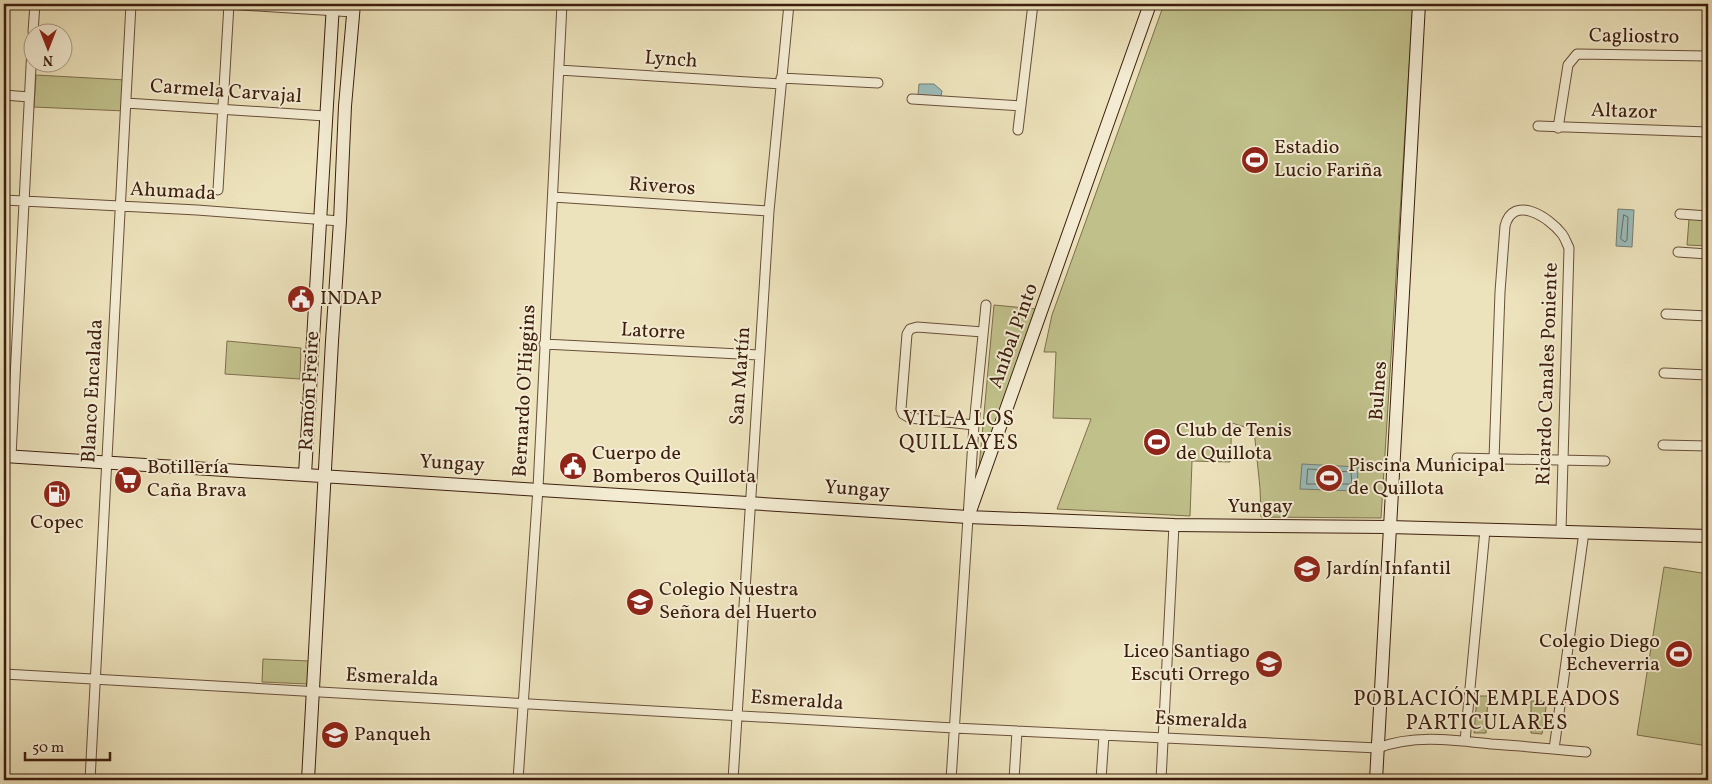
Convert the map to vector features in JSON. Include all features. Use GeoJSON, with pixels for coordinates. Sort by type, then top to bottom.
{"type":"FeatureCollection","features":[{"type":"Feature","properties":{"kind":"street"},"geometry":{"type":"LineString","coordinates":[[34,22],[35,4]]}},
{"type":"Feature","properties":{"kind":"street","name":"Blanco Encalada"},"geometry":{"type":"LineString","coordinates":[[90,780],[131,4]]}},
{"type":"Feature","properties":{"kind":"street"},"geometry":{"type":"LineString","coordinates":[[218,190],[224,109],[228,4],[354,8]]}},
{"type":"Feature","properties":{"kind":"street","name":"Bernardo O'Higgins"},"geometry":{"type":"LineString","coordinates":[[518,780],[538,488],[562,4]]}},
{"type":"Feature","properties":{"kind":"street","name":"San Martín"},"geometry":{"type":"LineString","coordinates":[[733,780],[769,211],[790,4]]}},
{"type":"Feature","properties":{"kind":"street"},"geometry":{"type":"LineString","coordinates":[[1018,130],[1033,4]]}},
{"type":"Feature","properties":{"kind":"street","name":"Aníbal Pinto"},"geometry":{"type":"LineString","coordinates":[[951,780],[968,517],[1150,4]]}},
{"type":"Feature","properties":{"kind":"street","name":"Bulnes"},"geometry":{"type":"LineString","coordinates":[[1376,780],[1419,4]]}},
{"type":"Feature","properties":{"kind":"street","name":"Ramón Freire"},"geometry":{"type":"LineString","coordinates":[[305,474],[333,7]]}},
{"type":"Feature","properties":{"kind":"street","name":"Ramón Freire"},"geometry":{"type":"LineString","coordinates":[[308,780],[345,106],[354,8]]}},
{"type":"Feature","properties":{"kind":"street","name":"Cagliostro"},"geometry":{"type":"LineString","coordinates":[[1558,128],[1568,65],[1577,54],[1708,56]]}},
{"type":"Feature","properties":{"kind":"street","name":"Lynch"},"geometry":{"type":"LineString","coordinates":[[560,70],[781,81],[878,83]]}},
{"type":"Feature","properties":{"kind":"street"},"geometry":{"type":"LineString","coordinates":[[7,456],[30,72]]}},
{"type":"Feature","properties":{"kind":"street"},"geometry":{"type":"LineString","coordinates":[[4,95],[29,97]]}},
{"type":"Feature","properties":{"kind":"street"},"geometry":{"type":"LineString","coordinates":[[912,100],[1021,106]]}},
{"type":"Feature","properties":{"kind":"street","name":"Carmela Carvajal"},"geometry":{"type":"LineString","coordinates":[[126,103],[325,116]]}},
{"type":"Feature","properties":{"kind":"street","name":"Altazor"},"geometry":{"type":"LineString","coordinates":[[1538,126],[1708,132]]}},
{"type":"Feature","properties":{"kind":"street","name":"Riveros"},"geometry":{"type":"LineString","coordinates":[[553,197],[769,211]]}},
{"type":"Feature","properties":{"kind":"street","name":"Ahumada"},"geometry":{"type":"LineString","coordinates":[[4,200],[340,221]]}},
{"type":"Feature","properties":{"kind":"street","name":"Ricardo Canales Poniente"},"geometry":{"type":"LineString","coordinates":[[1494,458],[1500,292],[1505,226],[1508,216],[1513,211],[1523,209],[1535,212],[1562,234],[1569,248],[1561,531]]}},
{"type":"Feature","properties":{"kind":"street"},"geometry":{"type":"LineString","coordinates":[[1680,214],[1708,216]]}},
{"type":"Feature","properties":{"kind":"street"},"geometry":{"type":"LineString","coordinates":[[1678,252],[1708,254]]}},
{"type":"Feature","properties":{"kind":"street"},"geometry":{"type":"LineString","coordinates":[[968,517],[974,425],[986,305]]}},
{"type":"Feature","properties":{"kind":"street"},"geometry":{"type":"LineString","coordinates":[[1666,314],[1708,316]]}},
{"type":"Feature","properties":{"kind":"street"},"geometry":{"type":"LineString","coordinates":[[974,425],[910,418],[903,414],[901,408],[907,334],[910,328],[917,327],[983,332]]}},
{"type":"Feature","properties":{"kind":"street","name":"Latorre"},"geometry":{"type":"LineString","coordinates":[[544,344],[759,355]]}},
{"type":"Feature","properties":{"kind":"street"},"geometry":{"type":"LineString","coordinates":[[1664,373],[1708,375]]}},
{"type":"Feature","properties":{"kind":"street"},"geometry":{"type":"LineString","coordinates":[[1663,445],[1708,446]]}},
{"type":"Feature","properties":{"kind":"street","name":"Yungay"},"geometry":{"type":"LineString","coordinates":[[7,456],[538,488],[968,517],[1174,525],[1389,527],[1708,536]]}},
{"type":"Feature","properties":{"kind":"street"},"geometry":{"type":"LineString","coordinates":[[1457,458],[1605,461]]}},
{"type":"Feature","properties":{"kind":"street"},"geometry":{"type":"LineString","coordinates":[[1162,780],[1174,525]]}},
{"type":"Feature","properties":{"kind":"street"},"geometry":{"type":"LineString","coordinates":[[1465,741],[1485,530]]}},
{"type":"Feature","properties":{"kind":"street"},"geometry":{"type":"LineString","coordinates":[[1554,749],[1584,532]]}},
{"type":"Feature","properties":{"kind":"street","name":"Esmeralda"},"geometry":{"type":"LineString","coordinates":[[4,674],[954,728],[1378,748],[1394,742],[1412,739],[1465,741],[1586,752]]}},
{"type":"Feature","properties":{"kind":"street"},"geometry":{"type":"LineString","coordinates":[[1014,780],[1017,731]]}},
{"type":"Feature","properties":{"kind":"street"},"geometry":{"type":"LineString","coordinates":[[1101,780],[1104,735]]}},
{"type":"Feature","properties":{"kind":"green space","name":"Estadio Lucio Fariña"},"geometry":{"type":"Polygon","coordinates":[[[1164,4],[1413,4],[1381,518],[1261,517],[1254,430],[1232,423],[1230,462],[1192,461],[1190,516],[1057,509],[1091,419],[1053,418],[1056,352],[1044,352],[1052,315],[1164,4]]]}},
{"type":"Feature","properties":{"kind":"green space"},"geometry":{"type":"Polygon","coordinates":[[[36,75],[126,80],[125,111],[34,107],[36,75]]]}},
{"type":"Feature","properties":{"kind":"green space"},"geometry":{"type":"Polygon","coordinates":[[[1689,219],[1708,220],[1708,246],[1687,245],[1689,219]]]}},
{"type":"Feature","properties":{"kind":"green space"},"geometry":{"type":"Polygon","coordinates":[[[994,305],[1036,309],[979,468],[994,305]]]}},
{"type":"Feature","properties":{"kind":"green space"},"geometry":{"type":"Polygon","coordinates":[[[227,341],[301,348],[300,379],[225,374],[227,341]]]}},
{"type":"Feature","properties":{"kind":"green space","name":"Colegio Diego Echeverria"},"geometry":{"type":"Polygon","coordinates":[[[1664,567],[1708,574],[1708,746],[1637,735],[1664,567]]]}},
{"type":"Feature","properties":{"kind":"green space"},"geometry":{"type":"Polygon","coordinates":[[[263,659],[309,661],[308,684],[262,682],[263,659]]]}},
{"type":"Feature","properties":{"kind":"green space"},"geometry":{"type":"Polygon","coordinates":[[[1477,696],[1488,696],[1486,733],[1474,733],[1477,696]]]}},
{"type":"Feature","properties":{"kind":"green space"},"geometry":{"type":"Polygon","coordinates":[[[1531,701],[1547,701],[1542,734],[1531,733],[1531,701]]]}},
{"type":"Feature","properties":{"kind":"water"},"geometry":{"type":"Polygon","coordinates":[[[919,84],[934,84],[942,91],[941,96],[918,95],[919,84]]]}},
{"type":"Feature","properties":{"kind":"water"},"geometry":{"type":"Polygon","coordinates":[[[1618,209],[1634,210],[1632,247],[1616,246],[1618,209]]]}},
{"type":"Feature","properties":{"kind":"water","name":"Piscina Municipal de Quillota"},"geometry":{"type":"Polygon","coordinates":[[[1302,464],[1358,467],[1357,491],[1300,489],[1302,464]]]}},
{"type":"Feature","properties":{"kind":"place","name":"Estadio Lucio Fariña"},"geometry":{"type":"Point","coordinates":[1255,160]}},
{"type":"Feature","properties":{"kind":"place","name":"INDAP"},"geometry":{"type":"Point","coordinates":[301,299]}},
{"type":"Feature","properties":{"kind":"place","name":"Club de Tenis de Quillota"},"geometry":{"type":"Point","coordinates":[1157,442]}},
{"type":"Feature","properties":{"kind":"place","name":"Cuerpo de Bomberos Quillota"},"geometry":{"type":"Point","coordinates":[573,466]}},
{"type":"Feature","properties":{"kind":"place","name":"Piscina Municipal de Quillota"},"geometry":{"type":"Point","coordinates":[1329,478]}},
{"type":"Feature","properties":{"kind":"place","name":"Botillería Caña Brava"},"geometry":{"type":"Point","coordinates":[128,480]}},
{"type":"Feature","properties":{"kind":"place","name":"Copec"},"geometry":{"type":"Point","coordinates":[57,494]}},
{"type":"Feature","properties":{"kind":"place","name":"Jardín Infantil"},"geometry":{"type":"Point","coordinates":[1307,569]}},
{"type":"Feature","properties":{"kind":"place","name":"Colegio Nuestra Señora del Huerto"},"geometry":{"type":"Point","coordinates":[640,602]}},
{"type":"Feature","properties":{"kind":"place","name":"Colegio Diego Echeverria"},"geometry":{"type":"Point","coordinates":[1679,654]}},
{"type":"Feature","properties":{"kind":"place","name":"Liceo Santiago Escuti Orrego"},"geometry":{"type":"Point","coordinates":[1269,664]}},
{"type":"Feature","properties":{"kind":"place","name":"Panqueh"},"geometry":{"type":"Point","coordinates":[335,735]}},
{"type":"Feature","properties":{"kind":"district","name":"VILLA LOS QUILLAYES"},"geometry":{"type":"Point","coordinates":[959,431]}},
{"type":"Feature","properties":{"kind":"district","name":"POBLACIÓN EMPLEADOS PARTICULARES"},"geometry":{"type":"Point","coordinates":[1487,711]}}]}
